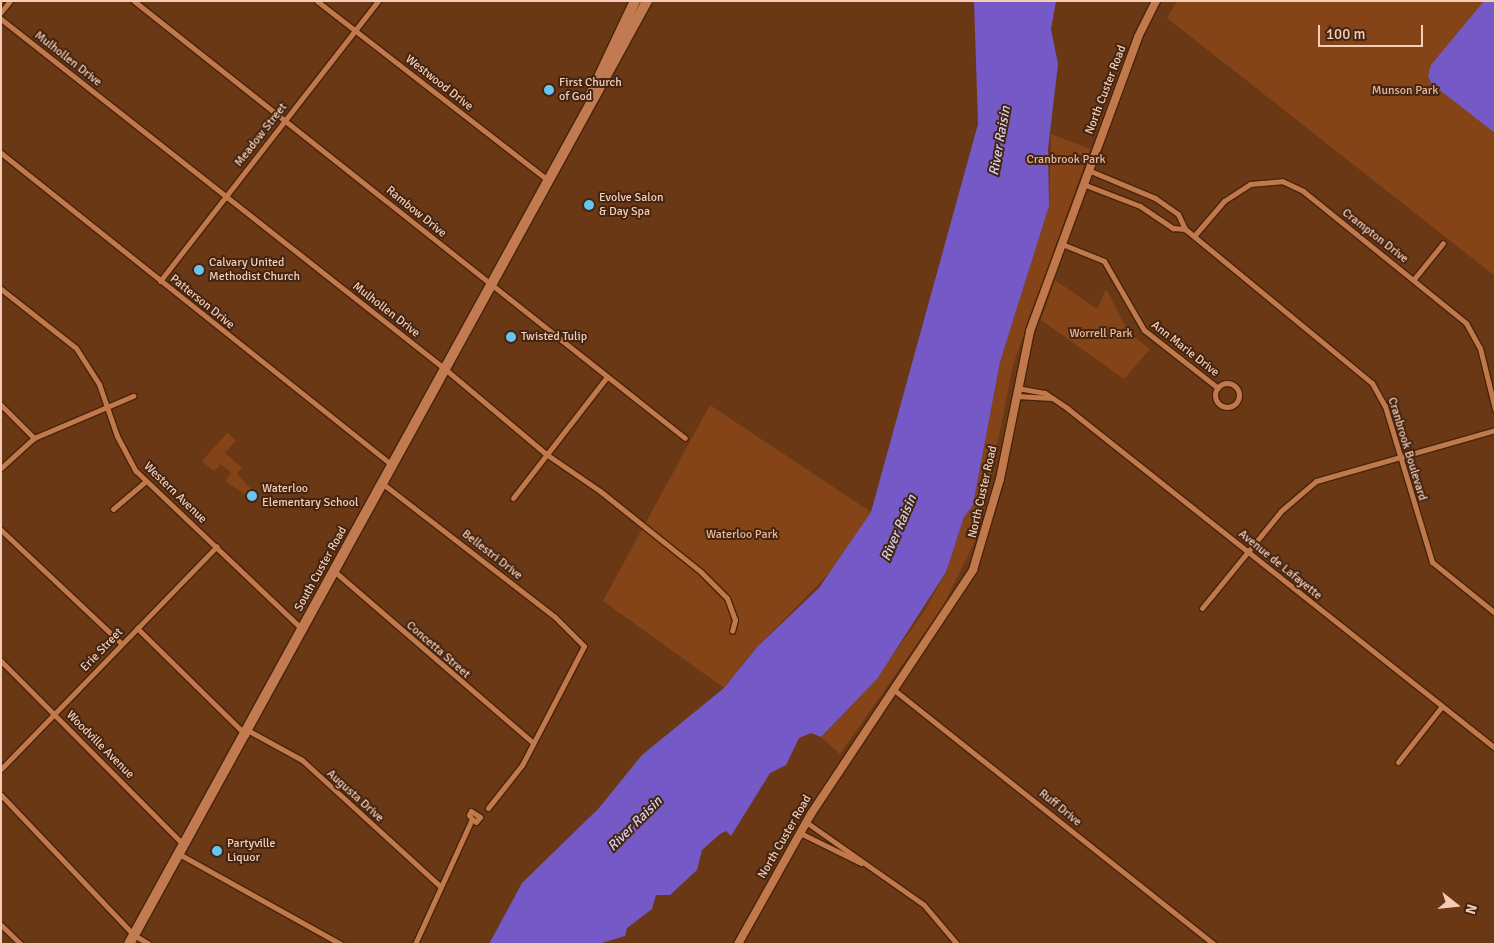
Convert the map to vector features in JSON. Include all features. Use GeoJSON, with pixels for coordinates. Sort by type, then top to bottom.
{"type":"FeatureCollection","features":[{"type":"Feature","properties":{"kind":"main road","name":"South Custer Road"},"geometry":{"type":"LineString","coordinates":[[549,180],[635,1]]}},
{"type":"Feature","properties":{"kind":"main road","name":"South Custer Road"},"geometry":{"type":"LineString","coordinates":[[132,940],[178,854],[248,733],[334,570],[647,1]]}},
{"type":"Feature","properties":{"kind":"street"},"geometry":{"type":"LineString","coordinates":[[1,12],[10,1]]}},
{"type":"Feature","properties":{"kind":"street","name":"Rambow Drive"},"geometry":{"type":"LineString","coordinates":[[134,1],[685,438]]}},
{"type":"Feature","properties":{"kind":"street","name":"Westwood Drive"},"geometry":{"type":"LineString","coordinates":[[317,1],[549,180]]}},
{"type":"Feature","properties":{"kind":"street","name":"Meadow Street"},"geometry":{"type":"LineString","coordinates":[[160,281],[378,1]]}},
{"type":"Feature","properties":{"kind":"street","name":"North Custer Road"},"geometry":{"type":"LineString","coordinates":[[738,944],[806,822],[973,570],[989,526],[1030,331],[1138,37],[1156,1]]}},
{"type":"Feature","properties":{"kind":"street","name":"Mulhollen Drive"},"geometry":{"type":"LineString","coordinates":[[1,19],[445,369],[546,454],[600,491],[719,588],[731,606],[732,631]]}},
{"type":"Feature","properties":{"kind":"street","name":"Patterson Drive"},"geometry":{"type":"LineString","coordinates":[[1,153],[392,465]]}},
{"type":"Feature","properties":{"kind":"street","name":"Cranbrook Boulevard"},"geometry":{"type":"LineString","coordinates":[[1088,170],[1155,198],[1178,214],[1185,229],[1372,383],[1385,406],[1432,562],[1495,613]]}},
{"type":"Feature","properties":{"kind":"street","name":"Crampton Drive"},"geometry":{"type":"LineString","coordinates":[[1194,236],[1236,190],[1260,182],[1282,181],[1303,191],[1414,279],[1473,332],[1495,409]]}},
{"type":"Feature","properties":{"kind":"street","name":"Cranbrook Boulevard"},"geometry":{"type":"LineString","coordinates":[[1083,184],[1140,206],[1173,228],[1185,229]]}},
{"type":"Feature","properties":{"kind":"street","name":"Ann Marie Drive"},"geometry":{"type":"LineString","coordinates":[[1062,244],[1104,261],[1144,330],[1218,388],[1234,386],[1238,396],[1235,403],[1225,406],[1218,402],[1218,388]]}},
{"type":"Feature","properties":{"kind":"street"},"geometry":{"type":"LineString","coordinates":[[1414,279],[1443,244]]}},
{"type":"Feature","properties":{"kind":"street","name":"Western Avenue"},"geometry":{"type":"LineString","coordinates":[[1,289],[76,348],[107,407],[122,447],[146,481],[217,546],[302,629]]}},
{"type":"Feature","properties":{"kind":"street"},"geometry":{"type":"LineString","coordinates":[[513,498],[607,377]]}},
{"type":"Feature","properties":{"kind":"street","name":"Avenue de Lafayette"},"geometry":{"type":"LineString","coordinates":[[1016,392],[1052,398],[1495,748]]}},
{"type":"Feature","properties":{"kind":"street"},"geometry":{"type":"LineString","coordinates":[[1,468],[34,438],[133,396]]}},
{"type":"Feature","properties":{"kind":"street"},"geometry":{"type":"LineString","coordinates":[[1,406],[34,438]]}},
{"type":"Feature","properties":{"kind":"street"},"geometry":{"type":"LineString","coordinates":[[1202,608],[1290,500],[1312,484],[1495,430]]}},
{"type":"Feature","properties":{"kind":"street"},"geometry":{"type":"LineString","coordinates":[[112,509],[146,481]]}},
{"type":"Feature","properties":{"kind":"street","name":"Bellestri Drive"},"geometry":{"type":"LineString","coordinates":[[383,484],[555,617],[584,646],[532,742]]}},
{"type":"Feature","properties":{"kind":"street"},"geometry":{"type":"LineString","coordinates":[[1,530],[122,644]]}},
{"type":"Feature","properties":{"kind":"street","name":"Erie Street"},"geometry":{"type":"LineString","coordinates":[[1,769],[217,546]]}},
{"type":"Feature","properties":{"kind":"street","name":"Concetta Street"},"geometry":{"type":"LineString","coordinates":[[334,570],[532,742]]}},
{"type":"Feature","properties":{"kind":"street","name":"Augusta Drive"},"geometry":{"type":"LineString","coordinates":[[138,628],[248,733],[302,760],[440,886]]}},
{"type":"Feature","properties":{"kind":"street","name":"Woodville Avenue"},"geometry":{"type":"LineString","coordinates":[[1,661],[184,844]]}},
{"type":"Feature","properties":{"kind":"street","name":"Ruff Drive"},"geometry":{"type":"LineString","coordinates":[[893,689],[1214,944]]}},
{"type":"Feature","properties":{"kind":"street"},"geometry":{"type":"LineString","coordinates":[[1398,762],[1442,706]]}},
{"type":"Feature","properties":{"kind":"street"},"geometry":{"type":"LineString","coordinates":[[488,808],[522,765],[532,742]]}},
{"type":"Feature","properties":{"kind":"street"},"geometry":{"type":"LineString","coordinates":[[1,795],[132,940],[149,944]]}},
{"type":"Feature","properties":{"kind":"street"},"geometry":{"type":"LineString","coordinates":[[415,944],[472,819]]}},
{"type":"Feature","properties":{"kind":"street"},"geometry":{"type":"LineString","coordinates":[[806,822],[924,905],[957,944]]}},
{"type":"Feature","properties":{"kind":"street"},"geometry":{"type":"LineString","coordinates":[[800,833],[832,852],[862,863]]}},
{"type":"Feature","properties":{"kind":"street"},"geometry":{"type":"LineString","coordinates":[[178,854],[341,944]]}},
{"type":"Feature","properties":{"kind":"street"},"geometry":{"type":"LineString","coordinates":[[1,924],[21,944]]}},
{"type":"Feature","properties":{"kind":"green space","name":"Munson Park"},"geometry":{"type":"Polygon","coordinates":[[[1177,1],[1495,1],[1495,276],[1167,18],[1177,1]]]}},
{"type":"Feature","properties":{"kind":"green space","name":"Cranbrook Park"},"geometry":{"type":"Polygon","coordinates":[[[1051,134],[1090,149],[1013,365],[980,531],[942,608],[840,754],[821,737],[871,685],[924,612],[946,572],[964,517],[973,505],[1000,362],[1049,206],[1051,134]]]}},
{"type":"Feature","properties":{"kind":"green space","name":"Worrell Park"},"geometry":{"type":"Polygon","coordinates":[[[1055,280],[1097,309],[1106,289],[1129,333],[1150,349],[1124,379],[1041,320],[1055,280]]]}},
{"type":"Feature","properties":{"kind":"green space","name":"Waterloo Park"},"geometry":{"type":"Polygon","coordinates":[[[710,405],[871,512],[842,560],[758,646],[724,688],[603,601],[710,405]]]}},
{"type":"Feature","properties":{"kind":"green space"},"geometry":{"type":"Polygon","coordinates":[[[227,433],[236,440],[225,453],[242,468],[237,474],[251,489],[246,495],[225,481],[231,473],[221,464],[214,471],[202,461],[227,433]]]}},
{"type":"Feature","properties":{"kind":"water","name":"River Raisin"},"geometry":{"type":"Polygon","coordinates":[[[974,1],[1056,1],[1051,29],[1058,64],[1048,149],[1049,206],[1000,362],[973,505],[964,517],[946,572],[877,679],[821,737],[811,733],[799,738],[786,765],[770,773],[731,836],[726,831],[702,850],[697,870],[670,895],[656,895],[652,909],[627,928],[625,936],[598,944],[489,944],[522,883],[599,808],[642,755],[724,688],[758,646],[819,588],[871,512],[978,124],[974,1]]]}},
{"type":"Feature","properties":{"kind":"water"},"geometry":{"type":"Polygon","coordinates":[[[1484,1],[1495,1],[1495,133],[1432,84],[1428,76],[1431,65],[1484,1]]]}},
{"type":"Feature","properties":{"kind":"place","name":"First Church of God"},"geometry":{"type":"Point","coordinates":[549,90]}},
{"type":"Feature","properties":{"kind":"place","name":"Evolve Salon & Day Spa"},"geometry":{"type":"Point","coordinates":[589,205]}},
{"type":"Feature","properties":{"kind":"place","name":"Calvary United Methodist Church"},"geometry":{"type":"Point","coordinates":[199,270]}},
{"type":"Feature","properties":{"kind":"place","name":"Twisted Tulip"},"geometry":{"type":"Point","coordinates":[511,337]}},
{"type":"Feature","properties":{"kind":"place","name":"Waterloo Elementary School"},"geometry":{"type":"Point","coordinates":[252,496]}},
{"type":"Feature","properties":{"kind":"place","name":"Partyville Liquor"},"geometry":{"type":"Point","coordinates":[217,851]}}]}
